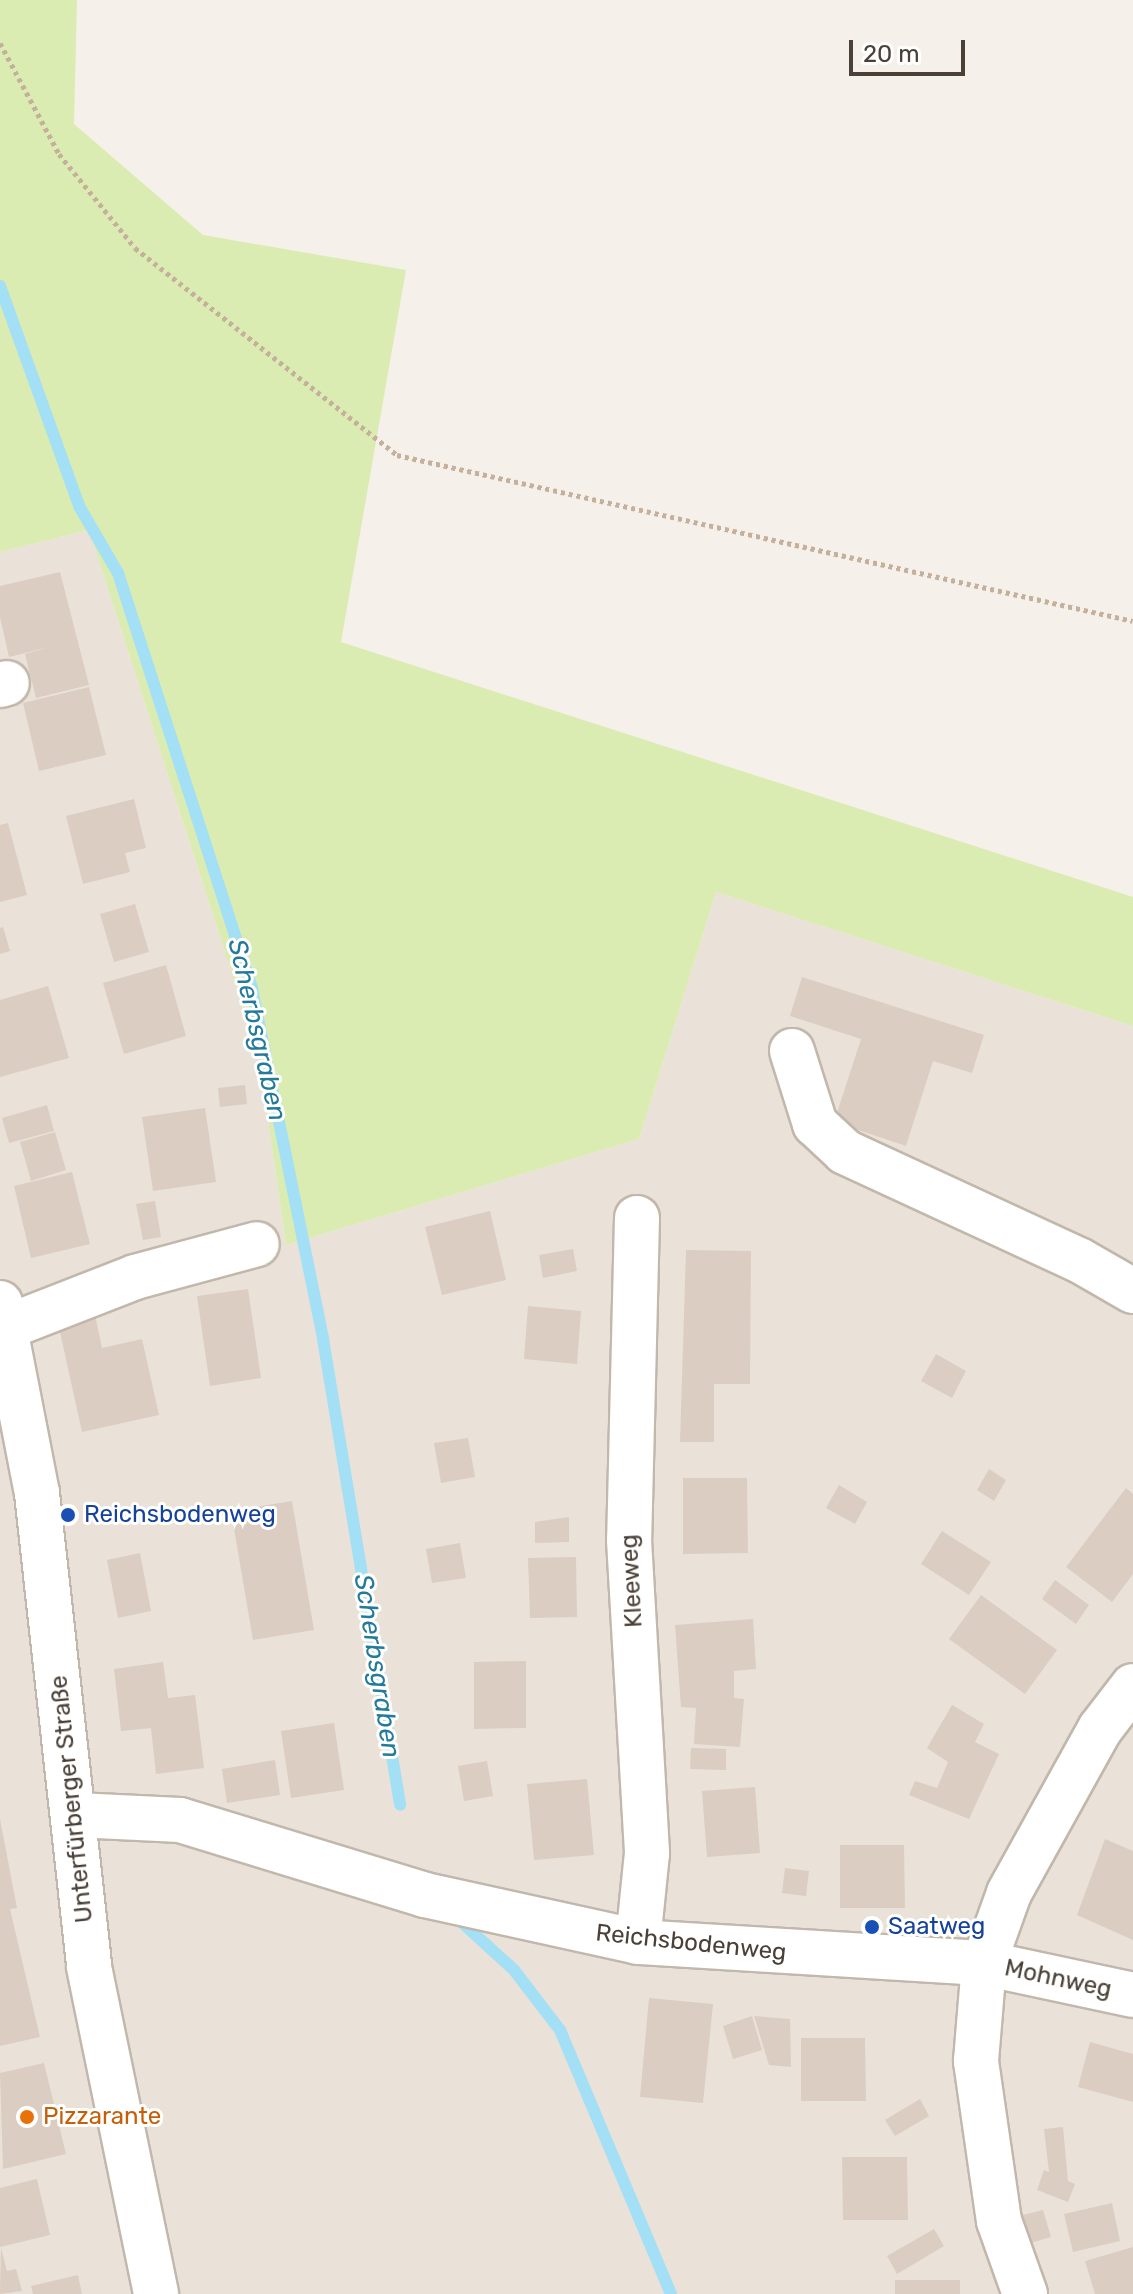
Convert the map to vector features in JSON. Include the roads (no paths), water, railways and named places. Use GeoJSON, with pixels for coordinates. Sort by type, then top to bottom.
{"type":"FeatureCollection","features":[{"type":"Feature","properties":{"kind":"street"},"geometry":{"type":"LineString","coordinates":[[792,1051],[815,1124],[845,1152],[1079,1260],[1133,1291]]}},
{"type":"Feature","properties":{"kind":"street","name":"Kleeweg"},"geometry":{"type":"LineString","coordinates":[[637,1218],[629,1540],[647,1853],[638,1942]]}},
{"type":"Feature","properties":{"kind":"street"},"geometry":{"type":"LineString","coordinates":[[3,1315],[257,1244]]}},
{"type":"Feature","properties":{"kind":"street","name":"Unterfürberger Straße"},"geometry":{"type":"LineString","coordinates":[[3,1315],[37,1493],[76,1815],[89,1967],[156,2294]]}},
{"type":"Feature","properties":{"kind":"street"},"geometry":{"type":"LineString","coordinates":[[1025,2294],[999,2221],[976,2061],[984,1963],[1009,1893],[1100,1729],[1133,1686]]}},
{"type":"Feature","properties":{"kind":"street","name":"Reichsbodenweg"},"geometry":{"type":"LineString","coordinates":[[76,1815],[180,1820],[425,1895],[638,1942],[984,1963]]}},
{"type":"Feature","properties":{"kind":"street","name":"Mohnweg"},"geometry":{"type":"LineString","coordinates":[[984,1963],[1133,1995]]}},
{"type":"Feature","properties":{"kind":"waterway","name":"Scherbsgraben"},"geometry":{"type":"LineString","coordinates":[[0,286],[79,506],[118,573],[252,989],[323,1339],[400,1805]]}},
{"type":"Feature","properties":{"kind":"waterway","name":"Scherbsgraben"},"geometry":{"type":"LineString","coordinates":[[456,1917],[514,1970],[560,2030],[671,2294]]}},
{"type":"Feature","properties":{"kind":"place","name":"Reichsbodenweg"},"geometry":{"type":"Point","coordinates":[68,1515]}},
{"type":"Feature","properties":{"kind":"place","name":"Saatweg"},"geometry":{"type":"Point","coordinates":[872,1927]}},
{"type":"Feature","properties":{"kind":"place","name":"Pizzarante"},"geometry":{"type":"Point","coordinates":[27,2117]}}]}
